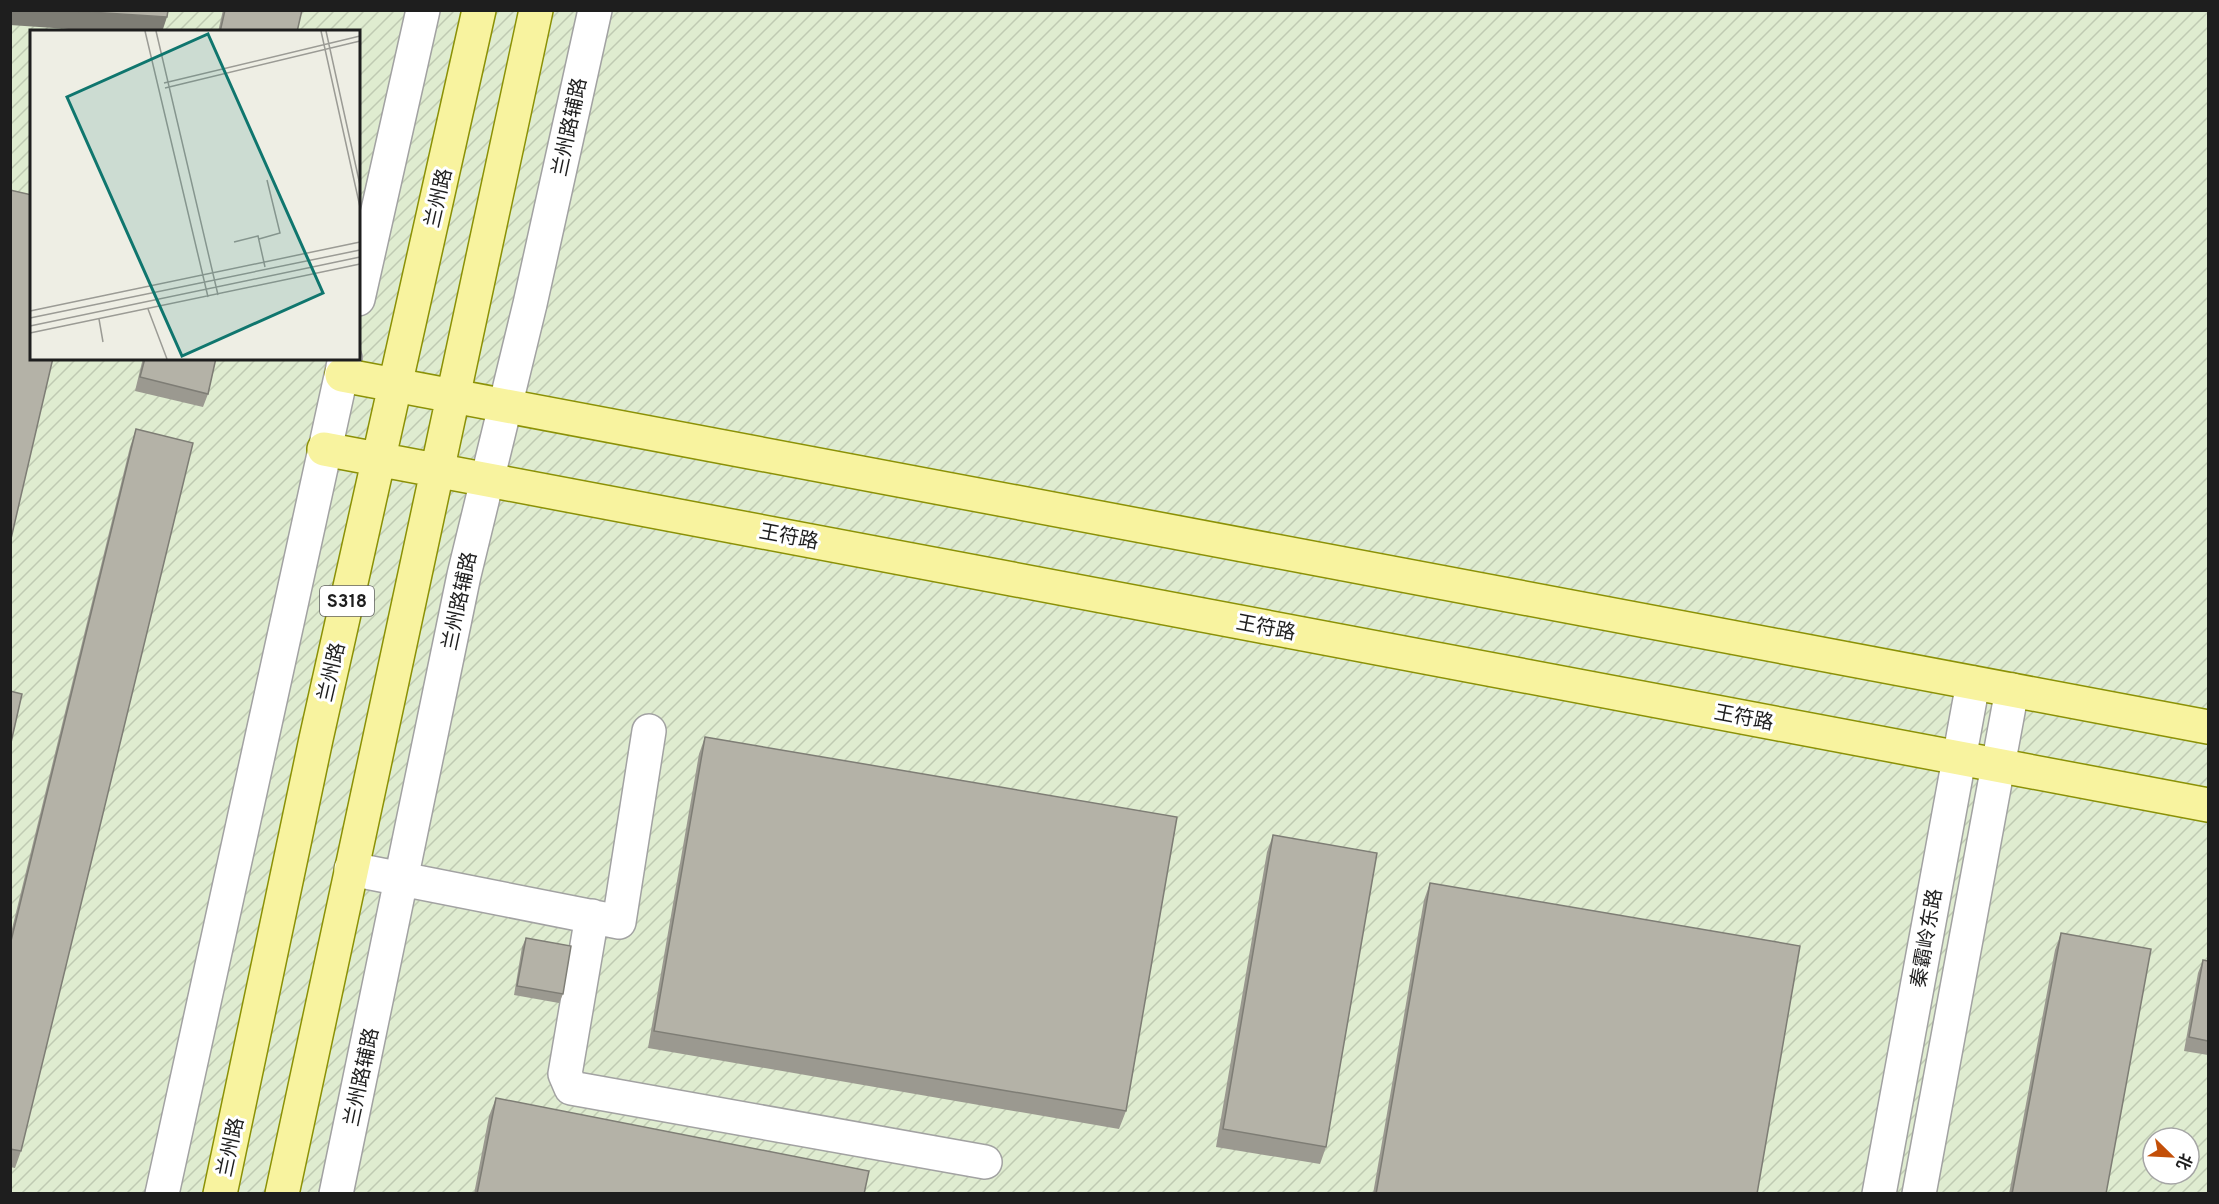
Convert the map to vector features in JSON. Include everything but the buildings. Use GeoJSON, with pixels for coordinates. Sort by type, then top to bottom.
{"type":"FeatureCollection","features":[{"type":"Feature","properties":{"kind":"main road","name":"兰州路"},"geometry":{"type":"LineString","coordinates":[[220,1194],[316,739],[479,10]]}},
{"type":"Feature","properties":{"kind":"main road"},"geometry":{"type":"LineString","coordinates":[[282,1194],[536,10]]}},
{"type":"Feature","properties":{"kind":"main road"},"geometry":{"type":"LineString","coordinates":[[343,367],[396,386],[2208,727]]}},
{"type":"Feature","properties":{"kind":"main road","name":"王符路"},"geometry":{"type":"LineString","coordinates":[[324,449],[2208,805]]}},
{"type":"Feature","properties":{"kind":"street"},"geometry":{"type":"LineString","coordinates":[[360,290],[423,10]]}},
{"type":"Feature","properties":{"kind":"street","name":"兰州路辅路"},"geometry":{"type":"LineString","coordinates":[[336,1194],[457,610],[595,10]]}},
{"type":"Feature","properties":{"kind":"street"},"geometry":{"type":"LineString","coordinates":[[162,1194],[343,367]]}},
{"type":"Feature","properties":{"kind":"street","name":"秦霸岭东路"},"geometry":{"type":"LineString","coordinates":[[1879,1194],[1973,683]]}},
{"type":"Feature","properties":{"kind":"street","name":"秦霸岭东路"},"geometry":{"type":"LineString","coordinates":[[1919,1194],[2012,690]]}},
{"type":"Feature","properties":{"kind":"street"},"geometry":{"type":"LineString","coordinates":[[351,869],[619,922],[649,731]]}},
{"type":"Feature","properties":{"kind":"street"},"geometry":{"type":"LineString","coordinates":[[592,916],[565,1074],[571,1088],[985,1162]]}},
{"type":"Feature","properties":{"kind":"green space"},"geometry":{"type":"Polygon","coordinates":[[[11,11],[2208,11],[2208,1193],[11,1193],[11,11]]]}}]}
